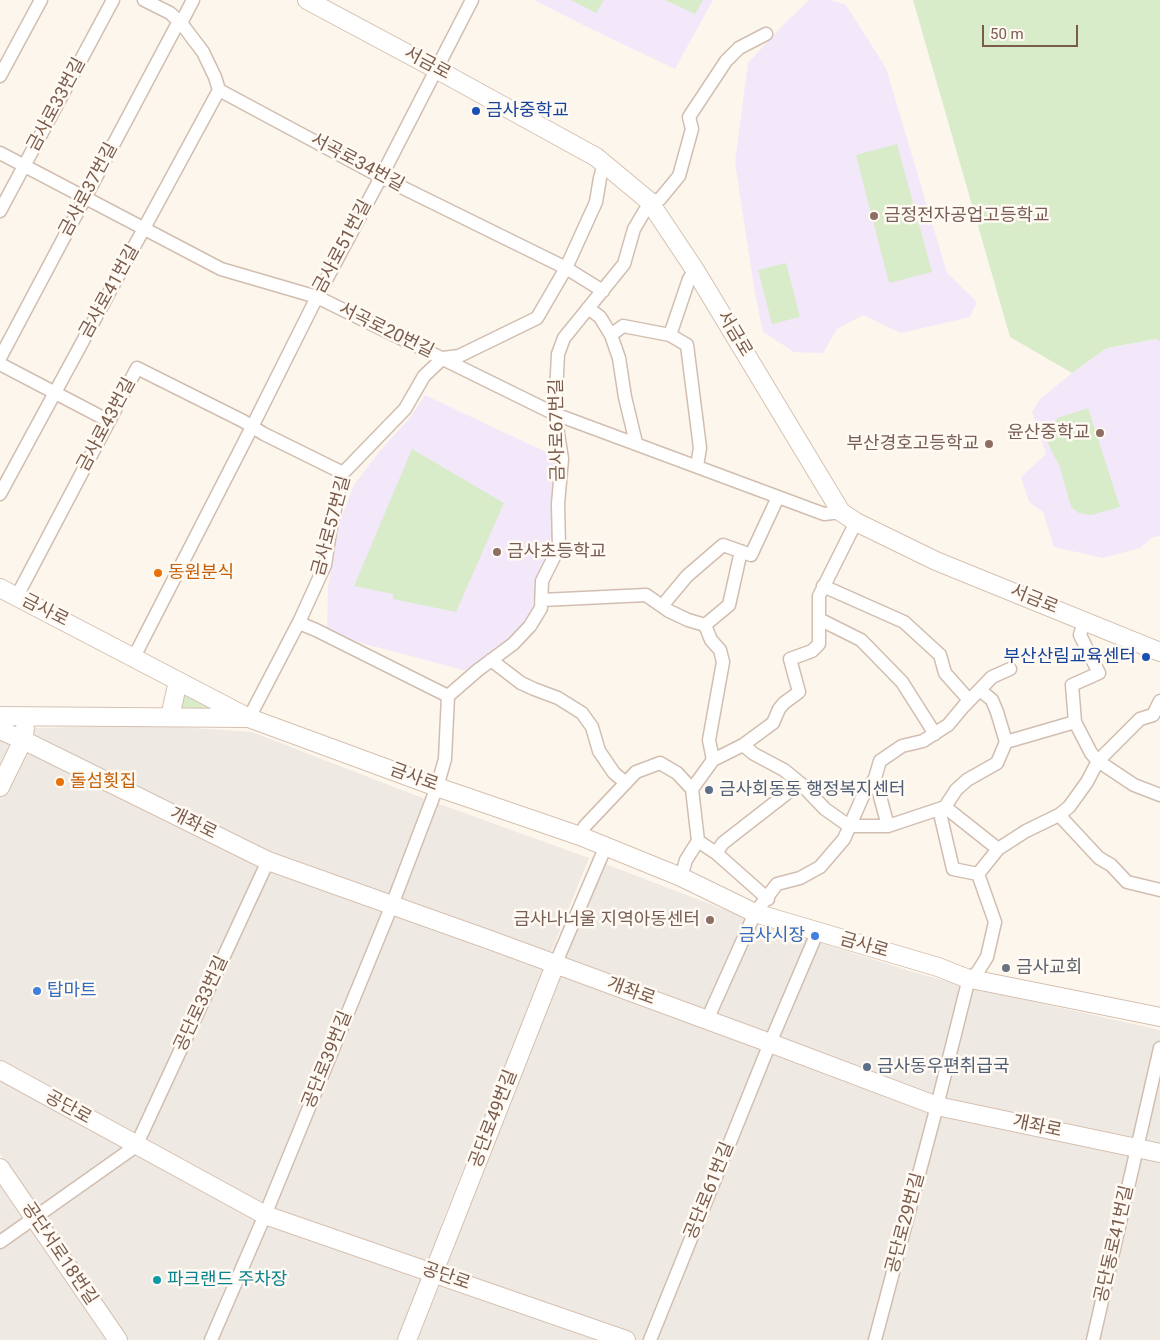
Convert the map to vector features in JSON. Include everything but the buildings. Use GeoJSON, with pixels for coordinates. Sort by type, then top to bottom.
{"type":"FeatureCollection","features":[{"type":"Feature","properties":{"kind":"street"},"geometry":{"type":"LineString","coordinates":[[0,76],[41,0]]}},
{"type":"Feature","properties":{"kind":"street","name":"금사로33번길"},"geometry":{"type":"LineString","coordinates":[[0,211],[113,0]]}},
{"type":"Feature","properties":{"kind":"street"},"geometry":{"type":"LineString","coordinates":[[144,0],[170,13],[180,22],[203,52],[219,90]]}},
{"type":"Feature","properties":{"kind":"street","name":"금사로37번길"},"geometry":{"type":"LineString","coordinates":[[0,358],[193,0]]}},
{"type":"Feature","properties":{"kind":"street","name":"서금로"},"geometry":{"type":"LineString","coordinates":[[307,0],[436,68],[596,157],[650,202],[695,270],[841,512],[856,522],[936,561],[1160,652]]}},
{"type":"Feature","properties":{"kind":"street","name":"금사로51번길"},"geometry":{"type":"LineString","coordinates":[[134,657],[317,297],[472,0]]}},
{"type":"Feature","properties":{"kind":"street"},"geometry":{"type":"LineString","coordinates":[[650,202],[660,199],[679,176],[692,129],[689,117],[726,61],[739,48],[766,34]]}},
{"type":"Feature","properties":{"kind":"street","name":"서곡로34번길"},"geometry":{"type":"LineString","coordinates":[[219,90],[381,177],[566,268],[602,290]]}},
{"type":"Feature","properties":{"kind":"street","name":"금사로41번길"},"geometry":{"type":"LineString","coordinates":[[0,494],[219,90]]}},
{"type":"Feature","properties":{"kind":"street","name":"서곡로20번길"},"geometry":{"type":"LineString","coordinates":[[0,153],[222,269],[317,297],[555,414],[824,514],[841,512]]}},
{"type":"Feature","properties":{"kind":"street","name":"금사로57번길"},"geometry":{"type":"LineString","coordinates":[[249,718],[299,623],[325,565],[343,473],[405,409],[424,376],[443,358],[459,356],[537,318],[566,268],[596,202],[604,164]]}},
{"type":"Feature","properties":{"kind":"street","name":"금사로67번길"},"geometry":{"type":"LineString","coordinates":[[448,696],[478,670],[513,644],[530,626],[541,608],[542,581],[559,547],[558,504],[562,459],[555,414],[558,354],[564,338],[624,264],[634,229],[650,202]]}},
{"type":"Feature","properties":{"kind":"street"},"geometry":{"type":"LineString","coordinates":[[670,335],[689,279],[695,270]]}},
{"type":"Feature","properties":{"kind":"street"},"geometry":{"type":"LineString","coordinates":[[588,308],[600,318],[611,335],[619,358],[625,397],[636,443]]}},
{"type":"Feature","properties":{"kind":"street"},"geometry":{"type":"LineString","coordinates":[[611,335],[622,326],[670,335],[687,345],[700,448],[697,466]]}},
{"type":"Feature","properties":{"kind":"street"},"geometry":{"type":"LineString","coordinates":[[0,364],[109,421]]}},
{"type":"Feature","properties":{"kind":"street","name":"금사로43번길"},"geometry":{"type":"LineString","coordinates":[[17,596],[137,368],[252,427]]}},
{"type":"Feature","properties":{"kind":"street"},"geometry":{"type":"LineString","coordinates":[[252,427],[343,473]]}},
{"type":"Feature","properties":{"kind":"street"},"geometry":{"type":"LineString","coordinates":[[705,625],[729,605],[746,553],[778,497]]}},
{"type":"Feature","properties":{"kind":"street"},"geometry":{"type":"LineString","coordinates":[[681,877],[686,860],[698,841],[692,789],[713,760],[743,745],[773,723],[784,703],[799,692],[790,659],[812,651],[819,644],[818,596],[856,522]]}},
{"type":"Feature","properties":{"kind":"street"},"geometry":{"type":"LineString","coordinates":[[662,606],[687,576],[723,545],[746,553]]}},
{"type":"Feature","properties":{"kind":"street"},"geometry":{"type":"LineString","coordinates":[[823,586],[904,622],[940,655],[945,674],[969,700]]}},
{"type":"Feature","properties":{"kind":"street","name":"금사로"},"geometry":{"type":"LineString","coordinates":[[0,588],[249,718],[580,836],[605,848],[681,877],[756,913],[969,978],[1160,1017]]}},
{"type":"Feature","properties":{"kind":"street"},"geometry":{"type":"LineString","coordinates":[[542,600],[646,595],[688,620],[705,625]]}},
{"type":"Feature","properties":{"kind":"street"},"geometry":{"type":"LineString","coordinates":[[819,619],[861,640],[902,682],[936,734]]}},
{"type":"Feature","properties":{"kind":"street"},"geometry":{"type":"LineString","coordinates":[[1084,621],[1080,635],[1099,673],[1072,685],[1075,722],[1098,761],[1134,785],[1160,795]]}},
{"type":"Feature","properties":{"kind":"street"},"geometry":{"type":"LineString","coordinates":[[299,623],[448,696],[445,759],[437,786],[392,905]]}},
{"type":"Feature","properties":{"kind":"street"},"geometry":{"type":"LineString","coordinates":[[705,625],[711,640],[720,650],[723,662],[709,740],[713,760]]}},
{"type":"Feature","properties":{"kind":"street"},"geometry":{"type":"LineString","coordinates":[[491,660],[521,682],[558,698],[582,713],[592,727],[599,752],[614,773],[626,783]]}},
{"type":"Feature","properties":{"kind":"street"},"geometry":{"type":"LineString","coordinates":[[707,1020],[756,913],[768,899],[777,884],[800,878],[820,867],[844,839],[862,798],[875,778],[880,761],[902,746],[923,741],[936,734],[948,725],[992,677],[1010,669]]}},
{"type":"Feature","properties":{"kind":"street"},"geometry":{"type":"LineString","coordinates":[[170,717],[178,681]]}},
{"type":"Feature","properties":{"kind":"street"},"geometry":{"type":"LineString","coordinates":[[743,745],[754,754],[784,770],[825,808],[849,826],[888,826],[942,808],[956,790],[967,780],[997,763],[1006,742],[998,712],[992,700],[980,690]]}},
{"type":"Feature","properties":{"kind":"street"},"geometry":{"type":"LineString","coordinates":[[978,874],[998,849],[1069,807],[1098,761],[1140,719],[1153,715],[1160,701]]}},
{"type":"Feature","properties":{"kind":"street","name":"금사로"},"geometry":{"type":"LineString","coordinates":[[0,716],[249,718]]}},
{"type":"Feature","properties":{"kind":"street"},"geometry":{"type":"LineString","coordinates":[[0,787],[23,740],[27,716]]}},
{"type":"Feature","properties":{"kind":"street"},"geometry":{"type":"LineString","coordinates":[[1006,742],[1075,722]]}},
{"type":"Feature","properties":{"kind":"street","name":"개좌로"},"geometry":{"type":"LineString","coordinates":[[0,730],[268,861],[770,1043],[937,1106],[1160,1152]]}},
{"type":"Feature","properties":{"kind":"street"},"geometry":{"type":"LineString","coordinates":[[580,836],[585,826],[636,772],[660,763],[677,773],[692,789]]}},
{"type":"Feature","properties":{"kind":"street"},"geometry":{"type":"LineString","coordinates":[[875,778],[888,826]]}},
{"type":"Feature","properties":{"kind":"street"},"geometry":{"type":"LineString","coordinates":[[716,853],[723,843],[800,783]]}},
{"type":"Feature","properties":{"kind":"street"},"geometry":{"type":"LineString","coordinates":[[942,808],[998,849]]}},
{"type":"Feature","properties":{"kind":"street"},"geometry":{"type":"LineString","coordinates":[[942,808],[953,869],[978,874]]}},
{"type":"Feature","properties":{"kind":"street"},"geometry":{"type":"LineString","coordinates":[[1059,814],[1099,858],[1111,865],[1127,882],[1160,890]]}},
{"type":"Feature","properties":{"kind":"street"},"geometry":{"type":"LineString","coordinates":[[698,841],[716,853],[768,899]]}},
{"type":"Feature","properties":{"kind":"street"},"geometry":{"type":"LineString","coordinates":[[555,965],[605,848]]}},
{"type":"Feature","properties":{"kind":"street","name":"공단로33번길"},"geometry":{"type":"LineString","coordinates":[[136,1146],[268,861]]}},
{"type":"Feature","properties":{"kind":"street"},"geometry":{"type":"LineString","coordinates":[[937,1106],[969,978],[977,972],[987,957],[995,922],[978,874]]}},
{"type":"Feature","properties":{"kind":"street","name":"공단로39번길"},"geometry":{"type":"LineString","coordinates":[[265,1216],[392,905]]}},
{"type":"Feature","properties":{"kind":"street"},"geometry":{"type":"LineString","coordinates":[[770,1043],[818,933]]}},
{"type":"Feature","properties":{"kind":"street","name":"공단로49번길"},"geometry":{"type":"LineString","coordinates":[[407,1340],[555,965]]}},
{"type":"Feature","properties":{"kind":"street","name":"공단로61번길"},"geometry":{"type":"LineString","coordinates":[[650,1340],[770,1043]]}},
{"type":"Feature","properties":{"kind":"street"},"geometry":{"type":"LineString","coordinates":[[1138,1148],[1160,1048]]}},
{"type":"Feature","properties":{"kind":"street","name":"공단로"},"geometry":{"type":"LineString","coordinates":[[0,1070],[265,1216],[626,1340]]}},
{"type":"Feature","properties":{"kind":"street","name":"공단로29번길"},"geometry":{"type":"LineString","coordinates":[[875,1340],[937,1106]]}},
{"type":"Feature","properties":{"kind":"street"},"geometry":{"type":"LineString","coordinates":[[0,1242],[136,1146]]}},
{"type":"Feature","properties":{"kind":"street","name":"공단동로41번길"},"geometry":{"type":"LineString","coordinates":[[1093,1340],[1138,1148]]}},
{"type":"Feature","properties":{"kind":"street","name":"공단서로18번길"},"geometry":{"type":"LineString","coordinates":[[0,1168],[118,1340]]}},
{"type":"Feature","properties":{"kind":"street"},"geometry":{"type":"LineString","coordinates":[[211,1340],[265,1216]]}},
{"type":"Feature","properties":{"kind":"shaded area"},"geometry":{"type":"Polygon","coordinates":[[[534,0],[713,0],[675,69],[534,0]]]}},
{"type":"Feature","properties":{"kind":"shaded area"},"geometry":{"type":"Polygon","coordinates":[[[809,0],[831,0],[846,5],[886,68],[947,273],[977,302],[970,317],[901,333],[863,315],[837,329],[823,353],[794,352],[763,332],[755,294],[735,162],[748,63],[809,0]]]}},
{"type":"Feature","properties":{"kind":"shaded area","name":"윤산중학교"},"geometry":{"type":"Polygon","coordinates":[[[1157,339],[1160,342],[1160,536],[1153,537],[1140,548],[1103,558],[1054,547],[1043,512],[1029,502],[1021,477],[1046,454],[1032,412],[1040,399],[1107,348],[1157,339]]]}},
{"type":"Feature","properties":{"kind":"shaded area","name":"금사초등학교"},"geometry":{"type":"Polygon","coordinates":[[[425,395],[554,456],[553,547],[536,591],[530,615],[510,638],[467,671],[342,638],[327,631],[328,588],[337,528],[354,485],[379,452],[409,419],[425,395]]]}},
{"type":"Feature","properties":{"kind":"shaded area"},"geometry":{"type":"Polygon","coordinates":[[[149,725],[252,732],[420,797],[589,858],[444,1217],[401,1340],[125,1340],[0,1154],[0,727],[38,728],[149,725]]]}},
{"type":"Feature","properties":{"kind":"shaded area"},"geometry":{"type":"Polygon","coordinates":[[[603,863],[770,927],[913,972],[976,989],[1160,1030],[1160,1340],[416,1340],[435,1288],[446,1267],[505,1106],[603,863]]]}},
{"type":"Feature","properties":{"kind":"shaded area"},"geometry":{"type":"Polygon","coordinates":[[[0,1182],[111,1340],[0,1340],[0,1182]]]}},
{"type":"Feature","properties":{"kind":"green space"},"geometry":{"type":"Polygon","coordinates":[[[571,0],[604,0],[596,13],[571,0]]]}},
{"type":"Feature","properties":{"kind":"green space"},"geometry":{"type":"Polygon","coordinates":[[[665,0],[703,0],[695,14],[665,0]]]}},
{"type":"Feature","properties":{"kind":"green space"},"geometry":{"type":"Polygon","coordinates":[[[913,0],[1160,0],[1160,342],[1156,339],[1107,348],[1072,373],[1010,337],[913,0]]]}},
{"type":"Feature","properties":{"kind":"green space"},"geometry":{"type":"Polygon","coordinates":[[[897,144],[932,272],[889,283],[856,155],[897,144]]]}},
{"type":"Feature","properties":{"kind":"green space"},"geometry":{"type":"Polygon","coordinates":[[[786,263],[800,317],[772,324],[758,270],[786,263]]]}},
{"type":"Feature","properties":{"kind":"green space"},"geometry":{"type":"Polygon","coordinates":[[[1088,408],[1120,507],[1091,515],[1079,513],[1071,507],[1060,467],[1046,440],[1050,427],[1058,418],[1088,408]]]}},
{"type":"Feature","properties":{"kind":"green space"},"geometry":{"type":"Polygon","coordinates":[[[412,449],[504,503],[456,612],[393,599],[393,594],[354,586],[412,449]]]}},
{"type":"Feature","properties":{"kind":"green space"},"geometry":{"type":"Polygon","coordinates":[[[183,690],[224,709],[179,709],[183,690]]]}},
{"type":"Feature","properties":{"kind":"place","name":"금사중학교"},"geometry":{"type":"Point","coordinates":[476,111]}},
{"type":"Feature","properties":{"kind":"place","name":"금정전자공업고등학교"},"geometry":{"type":"Point","coordinates":[874,216]}},
{"type":"Feature","properties":{"kind":"place","name":"윤산중학교"},"geometry":{"type":"Point","coordinates":[1100,433]}},
{"type":"Feature","properties":{"kind":"place","name":"부산경호고등학교"},"geometry":{"type":"Point","coordinates":[989,444]}},
{"type":"Feature","properties":{"kind":"place","name":"금사초등학교"},"geometry":{"type":"Point","coordinates":[497,552]}},
{"type":"Feature","properties":{"kind":"place","name":"동원분식"},"geometry":{"type":"Point","coordinates":[158,573]}},
{"type":"Feature","properties":{"kind":"place","name":"부산산림교육센터"},"geometry":{"type":"Point","coordinates":[1146,657]}},
{"type":"Feature","properties":{"kind":"place","name":"돌섬횟집"},"geometry":{"type":"Point","coordinates":[60,782]}},
{"type":"Feature","properties":{"kind":"place","name":"금사회동동 행정복지센터"},"geometry":{"type":"Point","coordinates":[709,790]}},
{"type":"Feature","properties":{"kind":"place","name":"금사나너울 지역아동센터"},"geometry":{"type":"Point","coordinates":[710,920]}},
{"type":"Feature","properties":{"kind":"place","name":"금사시장"},"geometry":{"type":"Point","coordinates":[815,936]}},
{"type":"Feature","properties":{"kind":"place","name":"금사교회"},"geometry":{"type":"Point","coordinates":[1006,968]}},
{"type":"Feature","properties":{"kind":"place","name":"탑마트"},"geometry":{"type":"Point","coordinates":[37,991]}},
{"type":"Feature","properties":{"kind":"place","name":"금사동우편취급국"},"geometry":{"type":"Point","coordinates":[867,1067]}},
{"type":"Feature","properties":{"kind":"place","name":"파크랜드 주차장"},"geometry":{"type":"Point","coordinates":[157,1280]}}]}
